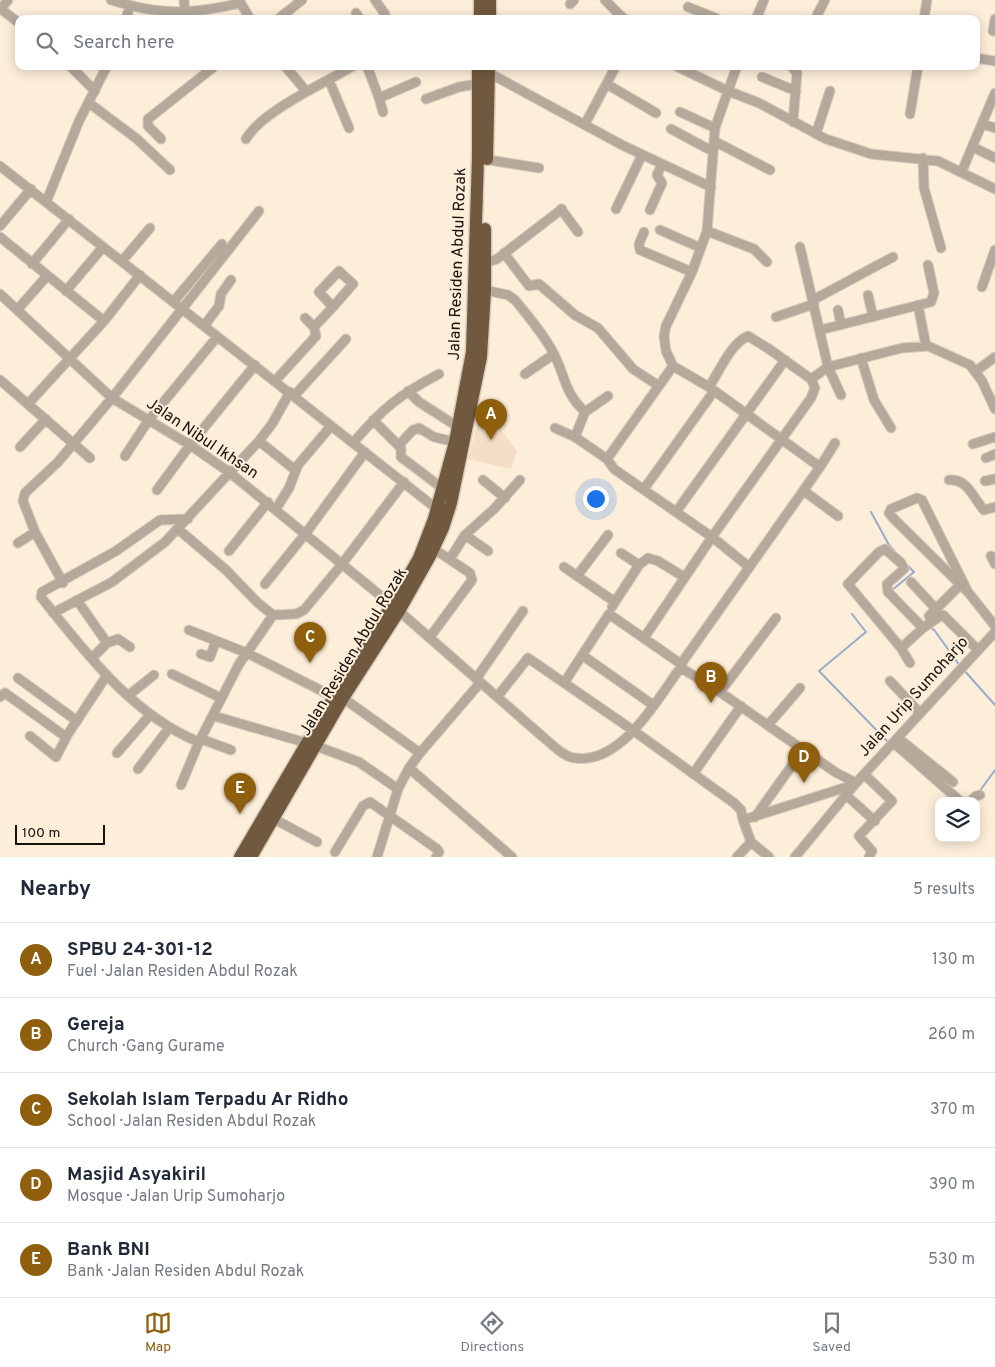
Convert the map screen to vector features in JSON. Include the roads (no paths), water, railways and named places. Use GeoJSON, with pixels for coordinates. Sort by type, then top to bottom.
{"type":"FeatureCollection","features":[{"type":"Feature","properties":{"kind":"highway"},"geometry":{"type":"LineString","coordinates":[[479,15],[480,0]]}},
{"type":"Feature","properties":{"kind":"highway"},"geometry":{"type":"LineString","coordinates":[[490,0],[490,15]]}},
{"type":"Feature","properties":{"kind":"highway","name":"Jalan Residen Abdul Rozak"},"geometry":{"type":"LineString","coordinates":[[240,857],[312,744],[339,697],[434,549],[451,503],[471,413],[480,357],[485,263],[478,84],[485,70]]}},
{"type":"Feature","properties":{"kind":"highway","name":"Jalan Residen Abdul Rozak"},"geometry":{"type":"LineString","coordinates":[[396,608],[419,558],[437,509],[458,427],[474,336],[485,70]]}},
{"type":"Feature","properties":{"kind":"highway","name":"Jalan Residen Abdul Rozak"},"geometry":{"type":"LineString","coordinates":[[251,857],[274,819],[312,744]]}},
{"type":"Feature","properties":{"kind":"street"},"geometry":{"type":"LineString","coordinates":[[8,0],[1,10],[15,21]]}},
{"type":"Feature","properties":{"kind":"street"},"geometry":{"type":"LineString","coordinates":[[111,0],[158,15],[185,13],[194,15]]}},
{"type":"Feature","properties":{"kind":"street"},"geometry":{"type":"LineString","coordinates":[[184,0],[185,13]]}},
{"type":"Feature","properties":{"kind":"street"},"geometry":{"type":"LineString","coordinates":[[283,15],[302,0]]}},
{"type":"Feature","properties":{"kind":"street"},"geometry":{"type":"LineString","coordinates":[[375,0],[385,14]]}},
{"type":"Feature","properties":{"kind":"street"},"geometry":{"type":"LineString","coordinates":[[605,0],[620,15]]}},
{"type":"Feature","properties":{"kind":"street"},"geometry":{"type":"LineString","coordinates":[[758,15],[764,0]]}},
{"type":"Feature","properties":{"kind":"street"},"geometry":{"type":"LineString","coordinates":[[817,15],[825,0]]}},
{"type":"Feature","properties":{"kind":"street"},"geometry":{"type":"LineString","coordinates":[[925,15],[927,0]]}},
{"type":"Feature","properties":{"kind":"street"},"geometry":{"type":"LineString","coordinates":[[202,15],[239,2],[247,15]]}},
{"type":"Feature","properties":{"kind":"street"},"geometry":{"type":"LineString","coordinates":[[127,15],[130,5]]}},
{"type":"Feature","properties":{"kind":"street"},"geometry":{"type":"LineString","coordinates":[[688,7],[708,15]]}},
{"type":"Feature","properties":{"kind":"street"},"geometry":{"type":"LineString","coordinates":[[993,31],[995,19]]}},
{"type":"Feature","properties":{"kind":"street"},"geometry":{"type":"LineString","coordinates":[[980,58],[995,60]]}},
{"type":"Feature","properties":{"kind":"street"},"geometry":{"type":"LineString","coordinates":[[74,70],[95,91]]}},
{"type":"Feature","properties":{"kind":"street"},"geometry":{"type":"LineString","coordinates":[[47,200],[105,70]]}},
{"type":"Feature","properties":{"kind":"street"},"geometry":{"type":"LineString","coordinates":[[161,139],[148,126],[148,119],[210,70]]}},
{"type":"Feature","properties":{"kind":"street"},"geometry":{"type":"LineString","coordinates":[[288,70],[306,92]]}},
{"type":"Feature","properties":{"kind":"street"},"geometry":{"type":"LineString","coordinates":[[246,139],[255,127],[306,92],[329,80],[340,70]]}},
{"type":"Feature","properties":{"kind":"street"},"geometry":{"type":"LineString","coordinates":[[368,70],[383,112]]}},
{"type":"Feature","properties":{"kind":"street"},"geometry":{"type":"LineString","coordinates":[[487,70],[642,155],[711,187]]}},
{"type":"Feature","properties":{"kind":"street"},"geometry":{"type":"LineString","coordinates":[[585,124],[614,70]]}},
{"type":"Feature","properties":{"kind":"street"},"geometry":{"type":"LineString","coordinates":[[684,70],[764,106],[816,134],[870,154],[938,161],[962,171],[995,189]]}},
{"type":"Feature","properties":{"kind":"street"},"geometry":{"type":"LineString","coordinates":[[736,70],[715,128],[708,231],[692,272],[665,329],[666,352],[673,366],[712,389],[820,467]]}},
{"type":"Feature","properties":{"kind":"street"},"geometry":{"type":"LineString","coordinates":[[793,122],[796,91],[795,70]]}},
{"type":"Feature","properties":{"kind":"street"},"geometry":{"type":"LineString","coordinates":[[910,114],[917,70]]}},
{"type":"Feature","properties":{"kind":"street"},"geometry":{"type":"LineString","coordinates":[[762,77],[796,91]]}},
{"type":"Feature","properties":{"kind":"street"},"geometry":{"type":"LineString","coordinates":[[329,80],[349,128]]}},
{"type":"Feature","properties":{"kind":"street"},"geometry":{"type":"LineString","coordinates":[[379,98],[416,82]]}},
{"type":"Feature","properties":{"kind":"street"},"geometry":{"type":"LineString","coordinates":[[426,99],[459,86],[478,84]]}},
{"type":"Feature","properties":{"kind":"street"},"geometry":{"type":"LineString","coordinates":[[606,86],[610,86],[656,113]]}},
{"type":"Feature","properties":{"kind":"street"},"geometry":{"type":"LineString","coordinates":[[816,134],[830,92]]}},
{"type":"Feature","properties":{"kind":"street"},"geometry":{"type":"LineString","coordinates":[[962,171],[995,93]]}},
{"type":"Feature","properties":{"kind":"street"},"geometry":{"type":"LineString","coordinates":[[89,103],[137,139],[170,170]]}},
{"type":"Feature","properties":{"kind":"street"},"geometry":{"type":"LineString","coordinates":[[680,112],[715,128]]}},
{"type":"Feature","properties":{"kind":"street"},"geometry":{"type":"LineString","coordinates":[[982,124],[995,128]]}},
{"type":"Feature","properties":{"kind":"street"},"geometry":{"type":"LineString","coordinates":[[671,129],[712,152]]}},
{"type":"Feature","properties":{"kind":"street"},"geometry":{"type":"LineString","coordinates":[[714,141],[770,170]]}},
{"type":"Feature","properties":{"kind":"street"},"geometry":{"type":"LineString","coordinates":[[973,147],[995,158]]}},
{"type":"Feature","properties":{"kind":"street"},"geometry":{"type":"LineString","coordinates":[[616,208],[642,155]]}},
{"type":"Feature","properties":{"kind":"street"},"geometry":{"type":"LineString","coordinates":[[923,158],[924,188],[941,248]]}},
{"type":"Feature","properties":{"kind":"street"},"geometry":{"type":"LineString","coordinates":[[482,159],[539,168]]}},
{"type":"Feature","properties":{"kind":"street"},"geometry":{"type":"LineString","coordinates":[[650,210],[662,183],[657,176],[662,164]]}},
{"type":"Feature","properties":{"kind":"street"},"geometry":{"type":"LineString","coordinates":[[0,166],[47,200],[103,247],[437,509]]}},
{"type":"Feature","properties":{"kind":"street"},"geometry":{"type":"LineString","coordinates":[[0,226],[31,189]]}},
{"type":"Feature","properties":{"kind":"street"},"geometry":{"type":"LineString","coordinates":[[485,263],[497,259],[562,209],[578,232]]}},
{"type":"Feature","properties":{"kind":"street"},"geometry":{"type":"LineString","coordinates":[[63,582],[35,532],[23,497],[73,444],[112,398],[259,211]]}},
{"type":"Feature","properties":{"kind":"street"},"geometry":{"type":"LineString","coordinates":[[32,264],[69,219]]}},
{"type":"Feature","properties":{"kind":"street"},"geometry":{"type":"LineString","coordinates":[[122,261],[150,228]]}},
{"type":"Feature","properties":{"kind":"street"},"geometry":{"type":"LineString","coordinates":[[660,230],[701,248]]}},
{"type":"Feature","properties":{"kind":"street"},"geometry":{"type":"LineString","coordinates":[[708,231],[754,249],[767,262]]}},
{"type":"Feature","properties":{"kind":"street"},"geometry":{"type":"LineString","coordinates":[[644,232],[638,244],[640,250],[692,272]]}},
{"type":"Feature","properties":{"kind":"street"},"geometry":{"type":"LineString","coordinates":[[0,236],[104,321]]}},
{"type":"Feature","properties":{"kind":"street"},"geometry":{"type":"LineString","coordinates":[[174,301],[222,244]]}},
{"type":"Feature","properties":{"kind":"street"},"geometry":{"type":"LineString","coordinates":[[66,291],[103,247]]}},
{"type":"Feature","properties":{"kind":"street"},"geometry":{"type":"LineString","coordinates":[[800,247],[828,367],[841,395]]}},
{"type":"Feature","properties":{"kind":"street"},"geometry":{"type":"LineString","coordinates":[[982,287],[995,250]]}},
{"type":"Feature","properties":{"kind":"street"},"geometry":{"type":"LineString","coordinates":[[504,253],[530,286],[539,284],[575,315],[593,324],[633,369],[659,386]]}},
{"type":"Feature","properties":{"kind":"street"},"geometry":{"type":"LineString","coordinates":[[776,318],[814,302],[893,257]]}},
{"type":"Feature","properties":{"kind":"street"},"geometry":{"type":"LineString","coordinates":[[824,329],[931,302],[934,298],[928,265]]}},
{"type":"Feature","properties":{"kind":"street"},"geometry":{"type":"LineString","coordinates":[[28,404],[70,361],[140,275]]}},
{"type":"Feature","properties":{"kind":"street"},"geometry":{"type":"LineString","coordinates":[[17,310],[47,276]]}},
{"type":"Feature","properties":{"kind":"street"},"geometry":{"type":"LineString","coordinates":[[204,326],[219,306],[221,294],[231,280]]}},
{"type":"Feature","properties":{"kind":"street"},"geometry":{"type":"LineString","coordinates":[[485,290],[508,295],[515,300],[554,354],[569,395],[585,412]]}},
{"type":"Feature","properties":{"kind":"street","name":"Jalan Nibul Ikhsan"},"geometry":{"type":"LineString","coordinates":[[0,294],[112,398],[190,445],[268,502],[396,608],[496,698],[565,755],[574,758],[585,758],[607,751],[634,730],[682,666],[748,566],[804,491],[835,443]]}},
{"type":"Feature","properties":{"kind":"street"},"geometry":{"type":"LineString","coordinates":[[868,295],[873,317]]}},
{"type":"Feature","properties":{"kind":"street"},"geometry":{"type":"LineString","coordinates":[[918,305],[930,347]]}},
{"type":"Feature","properties":{"kind":"street"},"geometry":{"type":"LineString","coordinates":[[314,327],[333,307]]}},
{"type":"Feature","properties":{"kind":"street"},"geometry":{"type":"LineString","coordinates":[[838,310],[841,325]]}},
{"type":"Feature","properties":{"kind":"street"},"geometry":{"type":"LineString","coordinates":[[275,381],[313,340],[316,332],[306,318]]}},
{"type":"Feature","properties":{"kind":"street"},"geometry":{"type":"LineString","coordinates":[[644,488],[712,389],[733,350],[742,339],[748,336],[811,379],[815,388],[811,398],[684,577],[644,638]]}},
{"type":"Feature","properties":{"kind":"street"},"geometry":{"type":"LineString","coordinates":[[125,456],[148,421],[218,337]]}},
{"type":"Feature","properties":{"kind":"street"},"geometry":{"type":"LineString","coordinates":[[53,613],[112,582],[139,563],[178,529],[259,441],[292,394],[346,339]]}},
{"type":"Feature","properties":{"kind":"street"},"geometry":{"type":"LineString","coordinates":[[811,379],[828,367],[861,358],[902,348],[930,347],[964,361],[976,371],[995,409]]}},
{"type":"Feature","properties":{"kind":"street"},"geometry":{"type":"LineString","coordinates":[[525,374],[554,354]]}},
{"type":"Feature","properties":{"kind":"street"},"geometry":{"type":"LineString","coordinates":[[976,371],[995,357]]}},
{"type":"Feature","properties":{"kind":"street"},"geometry":{"type":"LineString","coordinates":[[861,358],[874,400],[891,428]]}},
{"type":"Feature","properties":{"kind":"street"},"geometry":{"type":"LineString","coordinates":[[676,512],[785,360]]}},
{"type":"Feature","properties":{"kind":"street"},"geometry":{"type":"LineString","coordinates":[[157,490],[190,445],[255,365]]}},
{"type":"Feature","properties":{"kind":"street"},"geometry":{"type":"LineString","coordinates":[[607,459],[673,366]]}},
{"type":"Feature","properties":{"kind":"street"},"geometry":{"type":"LineString","coordinates":[[353,443],[386,406],[439,374]]}},
{"type":"Feature","properties":{"kind":"street"},"geometry":{"type":"LineString","coordinates":[[0,380],[90,458]]}},
{"type":"Feature","properties":{"kind":"street"},"geometry":{"type":"LineString","coordinates":[[408,391],[420,402],[458,427]]}},
{"type":"Feature","properties":{"kind":"street"},"geometry":{"type":"LineString","coordinates":[[575,437],[585,412],[608,396]]}},
{"type":"Feature","properties":{"kind":"street"},"geometry":{"type":"LineString","coordinates":[[20,447],[46,419]]}},
{"type":"Feature","properties":{"kind":"street"},"geometry":{"type":"LineString","coordinates":[[372,420],[399,445],[402,450],[401,457],[442,488]]}},
{"type":"Feature","properties":{"kind":"street"},"geometry":{"type":"LineString","coordinates":[[276,509],[289,488],[295,470],[331,426]]}},
{"type":"Feature","properties":{"kind":"street"},"geometry":{"type":"LineString","coordinates":[[399,445],[412,430],[419,428],[434,437],[454,442]]}},
{"type":"Feature","properties":{"kind":"street"},"geometry":{"type":"LineString","coordinates":[[555,428],[575,437],[607,459],[614,469],[712,537],[748,566]]}},
{"type":"Feature","properties":{"kind":"street"},"geometry":{"type":"LineString","coordinates":[[973,444],[995,437]]}},
{"type":"Feature","properties":{"kind":"street"},"geometry":{"type":"LineString","coordinates":[[259,441],[295,470]]}},
{"type":"Feature","properties":{"kind":"street"},"geometry":{"type":"LineString","coordinates":[[265,584],[306,533],[365,452]]}},
{"type":"Feature","properties":{"kind":"street"},"geometry":{"type":"LineString","coordinates":[[986,458],[995,454]]}},
{"type":"Feature","properties":{"kind":"street"},"geometry":{"type":"LineString","coordinates":[[985,481],[995,479]]}},
{"type":"Feature","properties":{"kind":"street"},"geometry":{"type":"LineString","coordinates":[[483,480],[505,498]]}},
{"type":"Feature","properties":{"kind":"street"},"geometry":{"type":"LineString","coordinates":[[450,559],[465,535],[505,498],[520,480]]}},
{"type":"Feature","properties":{"kind":"street"},"geometry":{"type":"LineString","coordinates":[[949,480],[955,480],[966,486],[984,510],[995,507]]}},
{"type":"Feature","properties":{"kind":"street"},"geometry":{"type":"LineString","coordinates":[[178,529],[226,570],[252,597],[273,615],[300,613],[342,564],[404,482]]}},
{"type":"Feature","properties":{"kind":"street"},"geometry":{"type":"LineString","coordinates":[[804,491],[838,516]]}},
{"type":"Feature","properties":{"kind":"street"},"geometry":{"type":"LineString","coordinates":[[968,592],[922,500],[917,498],[891,509],[890,514],[893,518],[968,592],[995,626]]}},
{"type":"Feature","properties":{"kind":"street"},"geometry":{"type":"LineString","coordinates":[[229,551],[268,502]]}},
{"type":"Feature","properties":{"kind":"street"},"geometry":{"type":"LineString","coordinates":[[188,519],[160,520],[116,551],[40,594],[53,613],[107,675],[150,715],[170,728],[231,750]]}},
{"type":"Feature","properties":{"kind":"street"},"geometry":{"type":"LineString","coordinates":[[18,543],[35,532]]}},
{"type":"Feature","properties":{"kind":"street"},"geometry":{"type":"LineString","coordinates":[[465,535],[488,551]]}},
{"type":"Feature","properties":{"kind":"street"},"geometry":{"type":"LineString","coordinates":[[577,576],[608,535]]}},
{"type":"Feature","properties":{"kind":"street"},"geometry":{"type":"LineString","coordinates":[[430,638],[472,580],[470,573],[434,549]]}},
{"type":"Feature","properties":{"kind":"street"},"geometry":{"type":"LineString","coordinates":[[910,663],[901,648],[848,584],[880,551],[889,551],[903,567],[902,573],[887,584],[888,592],[927,623]]}},
{"type":"Feature","properties":{"kind":"street"},"geometry":{"type":"LineString","coordinates":[[621,553],[639,564]]}},
{"type":"Feature","properties":{"kind":"street"},"geometry":{"type":"LineString","coordinates":[[564,683],[639,564],[648,558],[654,558],[684,577]]}},
{"type":"Feature","properties":{"kind":"street"},"geometry":{"type":"LineString","coordinates":[[564,567],[615,602]]}},
{"type":"Feature","properties":{"kind":"street"},"geometry":{"type":"LineString","coordinates":[[911,582],[936,609]]}},
{"type":"Feature","properties":{"kind":"street"},"geometry":{"type":"LineString","coordinates":[[901,648],[927,623],[936,609],[960,584]]}},
{"type":"Feature","properties":{"kind":"street"},"geometry":{"type":"LineString","coordinates":[[78,600],[107,643]]}},
{"type":"Feature","properties":{"kind":"street"},"geometry":{"type":"LineString","coordinates":[[377,857],[398,789],[410,768],[478,681],[523,611]]}},
{"type":"Feature","properties":{"kind":"street"},"geometry":{"type":"LineString","coordinates":[[609,614],[803,750],[855,784]]}},
{"type":"Feature","properties":{"kind":"street"},"geometry":{"type":"LineString","coordinates":[[181,785],[200,740],[239,664],[273,615]]}},
{"type":"Feature","properties":{"kind":"street"},"geometry":{"type":"LineString","coordinates":[[927,623],[940,616],[945,616],[978,650]]}},
{"type":"Feature","properties":{"kind":"street"},"geometry":{"type":"LineString","coordinates":[[720,692],[776,618]]}},
{"type":"Feature","properties":{"kind":"street"},"geometry":{"type":"LineString","coordinates":[[189,630],[248,653],[339,697],[420,753]]}},
{"type":"Feature","properties":{"kind":"street","name":"Jalan Urip Sumoharjo"},"geometry":{"type":"LineString","coordinates":[[795,857],[855,784],[995,632]]}},
{"type":"Feature","properties":{"kind":"street"},"geometry":{"type":"LineString","coordinates":[[92,658],[107,643],[118,639],[130,647]]}},
{"type":"Feature","properties":{"kind":"street"},"geometry":{"type":"LineString","coordinates":[[201,654],[210,657],[216,641]]}},
{"type":"Feature","properties":{"kind":"street"},"geometry":{"type":"LineString","coordinates":[[582,655],[653,705]]}},
{"type":"Feature","properties":{"kind":"street"},"geometry":{"type":"LineString","coordinates":[[496,698],[528,658],[634,730],[734,803],[741,810],[751,842],[769,857]]}},
{"type":"Feature","properties":{"kind":"street"},"geometry":{"type":"LineString","coordinates":[[172,674],[221,698]]}},
{"type":"Feature","properties":{"kind":"street"},"geometry":{"type":"LineString","coordinates":[[30,736],[56,756],[107,675]]}},
{"type":"Feature","properties":{"kind":"street"},"geometry":{"type":"LineString","coordinates":[[129,695],[154,675]]}},
{"type":"Feature","properties":{"kind":"street"},"geometry":{"type":"LineString","coordinates":[[18,678],[77,721]]}},
{"type":"Feature","properties":{"kind":"street"},"geometry":{"type":"LineString","coordinates":[[890,681],[920,713]]}},
{"type":"Feature","properties":{"kind":"street"},"geometry":{"type":"LineString","coordinates":[[768,725],[800,688]]}},
{"type":"Feature","properties":{"kind":"street"},"geometry":{"type":"LineString","coordinates":[[1,693],[65,737],[67,736]]}},
{"type":"Feature","properties":{"kind":"street"},"geometry":{"type":"LineString","coordinates":[[692,774],[741,706]]}},
{"type":"Feature","properties":{"kind":"street"},"geometry":{"type":"LineString","coordinates":[[117,753],[150,715]]}},
{"type":"Feature","properties":{"kind":"street"},"geometry":{"type":"LineString","coordinates":[[214,716],[312,744],[359,762],[398,789]]}},
{"type":"Feature","properties":{"kind":"street"},"geometry":{"type":"LineString","coordinates":[[138,769],[170,728]]}},
{"type":"Feature","properties":{"kind":"street"},"geometry":{"type":"LineString","coordinates":[[893,743],[952,782]]}},
{"type":"Feature","properties":{"kind":"street"},"geometry":{"type":"LineString","coordinates":[[893,743],[955,797]]}},
{"type":"Feature","properties":{"kind":"street"},"geometry":{"type":"LineString","coordinates":[[755,817],[803,750]]}},
{"type":"Feature","properties":{"kind":"street"},"geometry":{"type":"LineString","coordinates":[[410,768],[512,857]]}},
{"type":"Feature","properties":{"kind":"street"},"geometry":{"type":"LineString","coordinates":[[864,774],[892,799],[875,821],[859,836],[872,851],[869,857]]}},
{"type":"Feature","properties":{"kind":"street"},"geometry":{"type":"LineString","coordinates":[[743,820],[855,784]]}},
{"type":"Feature","properties":{"kind":"street"},"geometry":{"type":"LineString","coordinates":[[846,795],[875,821]]}},
{"type":"Feature","properties":{"kind":"street"},"geometry":{"type":"LineString","coordinates":[[975,797],[980,795]]}},
{"type":"Feature","properties":{"kind":"street"},"geometry":{"type":"LineString","coordinates":[[335,852],[367,802],[437,849],[439,852],[436,857]]}},
{"type":"Feature","properties":{"kind":"street"},"geometry":{"type":"LineString","coordinates":[[274,819],[317,842]]}},
{"type":"Feature","properties":{"kind":"street"},"geometry":{"type":"LineString","coordinates":[[737,857],[751,842]]}},
{"type":"Feature","properties":{"kind":"waterway"},"geometry":{"type":"LineString","coordinates":[[871,512],[889,545],[898,555]]}},
{"type":"Feature","properties":{"kind":"waterway"},"geometry":{"type":"LineString","coordinates":[[891,591],[914,572],[906,564]]}},
{"type":"Feature","properties":{"kind":"waterway"},"geometry":{"type":"LineString","coordinates":[[852,614],[866,632],[819,671],[888,742]]}},
{"type":"Feature","properties":{"kind":"waterway"},"geometry":{"type":"LineString","coordinates":[[918,617],[925,624]]}},
{"type":"Feature","properties":{"kind":"waterway"},"geometry":{"type":"LineString","coordinates":[[929,626],[935,631],[960,666]]}},
{"type":"Feature","properties":{"kind":"waterway"},"geometry":{"type":"LineString","coordinates":[[963,669],[995,705]]}},
{"type":"Feature","properties":{"kind":"waterway"},"geometry":{"type":"LineString","coordinates":[[979,792],[995,770]]}},
{"type":"Feature","properties":{"kind":"place","name":"SPBU 24-301-12"},"geometry":{"type":"Point","coordinates":[491,440]}},
{"type":"Feature","properties":{"kind":"place","name":"Sekolah Islam Terpadu Ar Ridho"},"geometry":{"type":"Point","coordinates":[310,663]}},
{"type":"Feature","properties":{"kind":"place","name":"Gereja"},"geometry":{"type":"Point","coordinates":[711,703]}},
{"type":"Feature","properties":{"kind":"place","name":"Masjid Asyakiril"},"geometry":{"type":"Point","coordinates":[804,783]}},
{"type":"Feature","properties":{"kind":"place","name":"Bank BNI"},"geometry":{"type":"Point","coordinates":[240,814]}}]}
